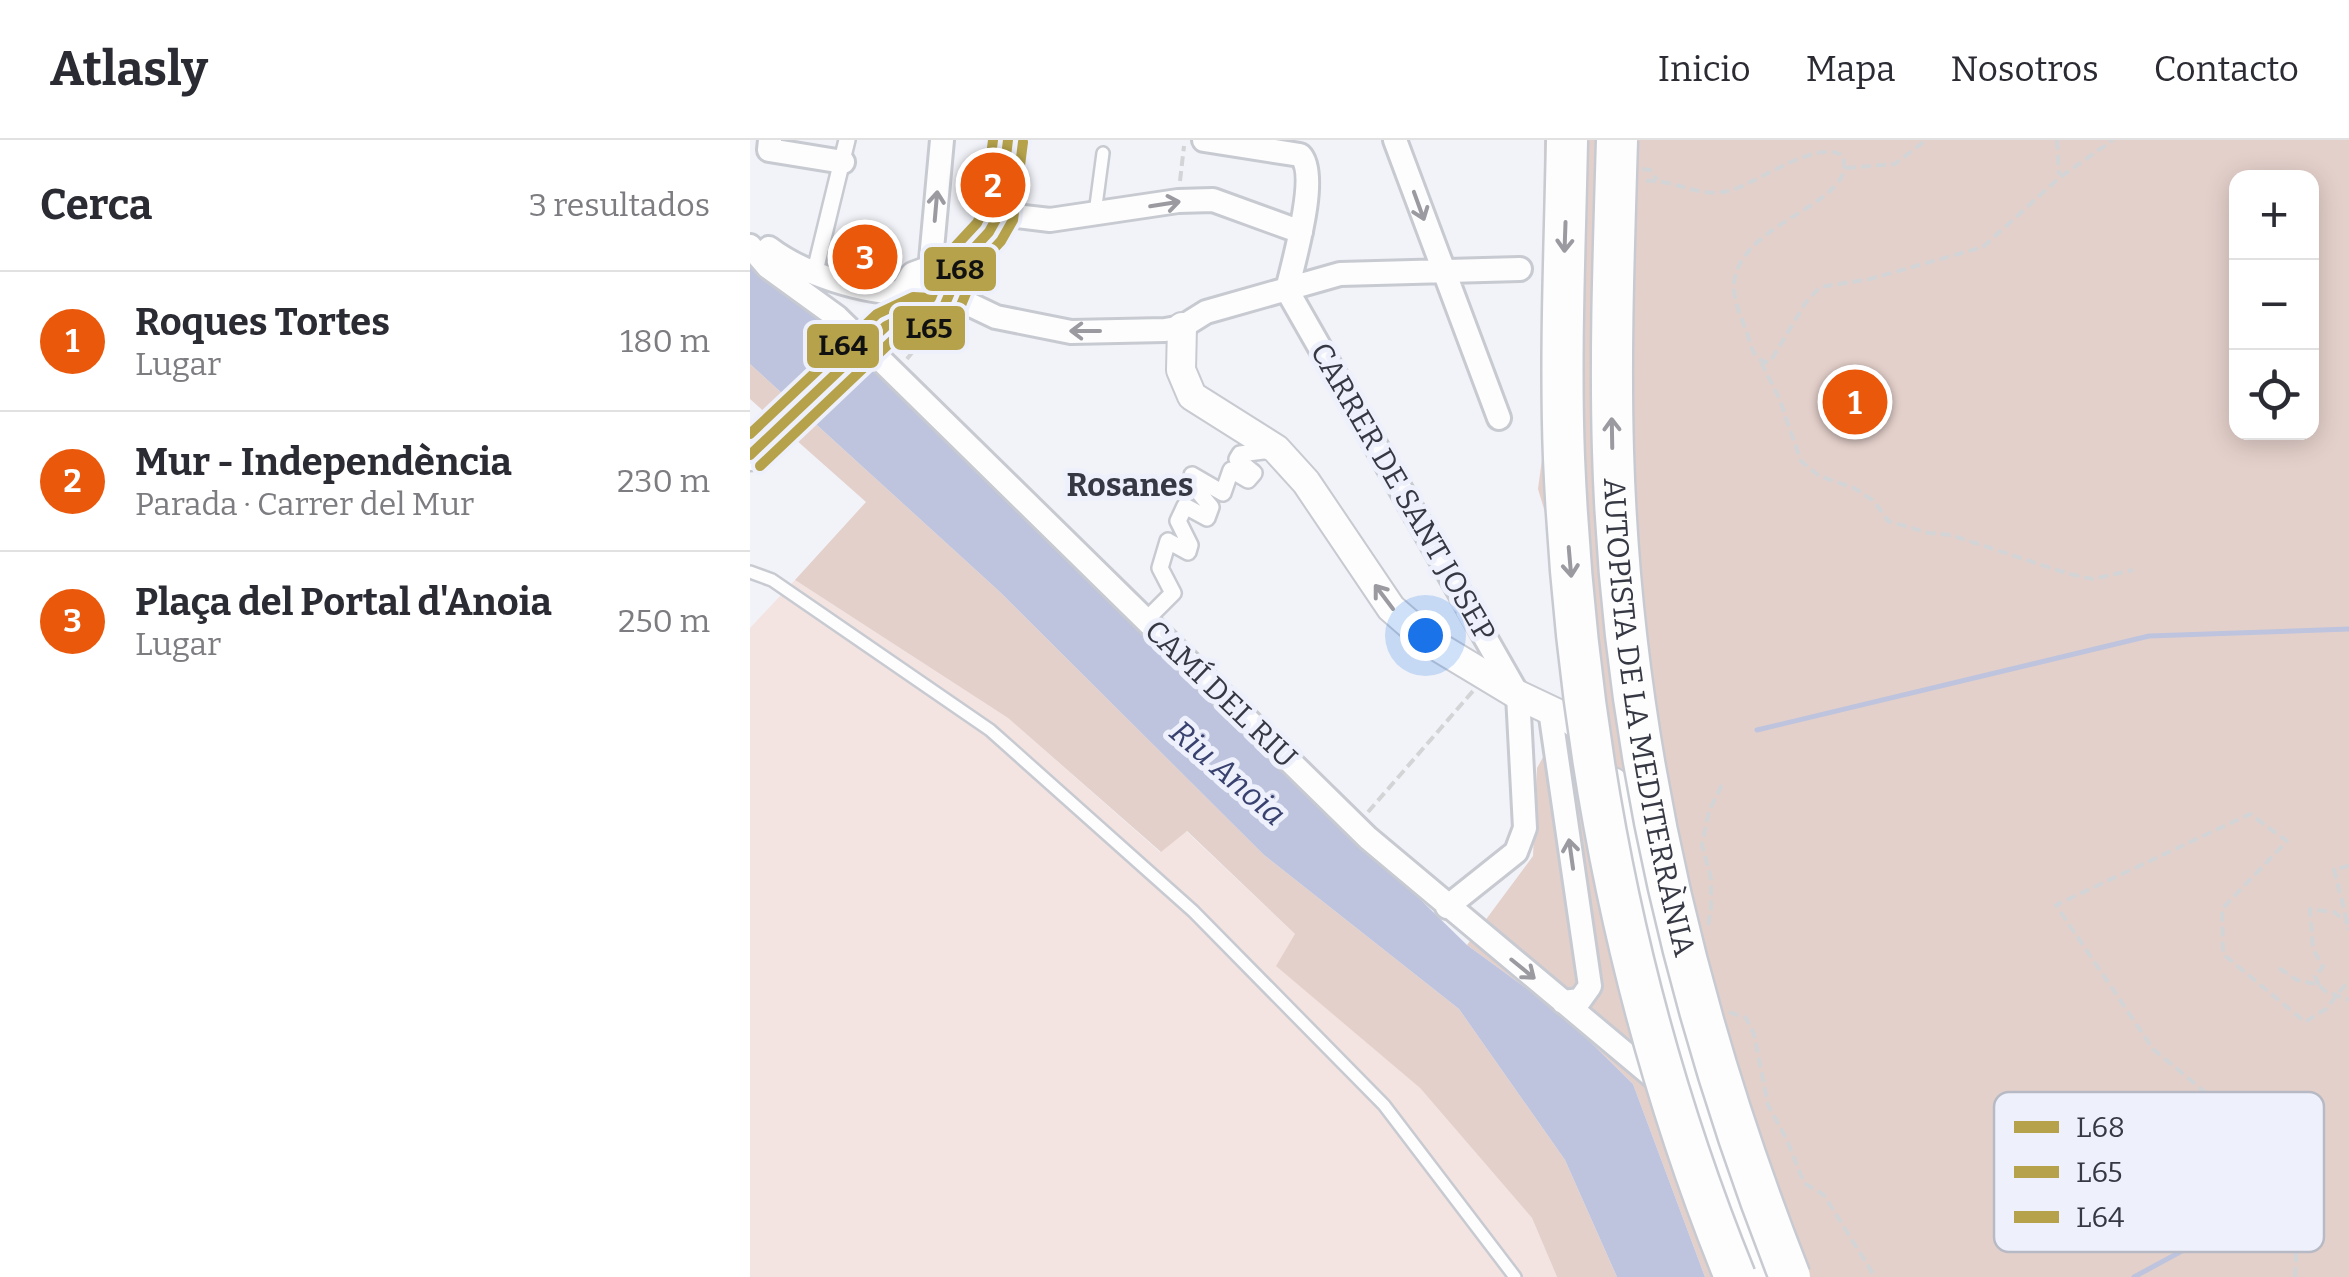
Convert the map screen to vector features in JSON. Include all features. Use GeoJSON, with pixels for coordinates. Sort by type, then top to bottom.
{"type":"FeatureCollection","features":[{"type":"Feature","properties":{"kind":"highway","name":"AUTOPISTA DE LA MEDITERRÀNIA"},"geometry":{"type":"LineString","coordinates":[[1568,140],[1564,455],[1575,617],[1590,751],[1619,901],[1654,1040],[1735,1277]]}},
{"type":"Feature","properties":{"kind":"highway","name":"AUTOPISTA DE LA MEDITERRÀNIA"},"geometry":{"type":"LineString","coordinates":[[1617,140],[1612,294],[1613,452],[1622,598],[1639,736],[1662,863],[1704,1034],[1748,1171],[1790,1277]]}},
{"type":"Feature","properties":{"kind":"main road"},"geometry":{"type":"LineString","coordinates":[[750,455],[886,326],[910,300],[915,277],[940,282],[989,232],[1000,214],[1008,140]]}},
{"type":"Feature","properties":{"kind":"street"},"geometry":{"type":"LineString","coordinates":[[770,140],[769,150],[844,151],[814,274]]}},
{"type":"Feature","properties":{"kind":"street"},"geometry":{"type":"LineString","coordinates":[[942,140],[940,282],[996,318],[1071,332],[1165,330],[1182,327],[1206,312],[1340,274],[1520,269]]}},
{"type":"Feature","properties":{"kind":"street"},"geometry":{"type":"LineString","coordinates":[[1204,140],[1266,145],[1300,155],[1306,161],[1301,232],[1287,290]]}},
{"type":"Feature","properties":{"kind":"street"},"geometry":{"type":"LineString","coordinates":[[1396,140],[1499,418]]}},
{"type":"Feature","properties":{"kind":"street"},"geometry":{"type":"LineString","coordinates":[[1000,214],[1050,220],[1178,201],[1213,200],[1301,232]]}},
{"type":"Feature","properties":{"kind":"street"},"geometry":{"type":"LineString","coordinates":[[750,234],[788,263],[814,274],[910,300]]}},
{"type":"Feature","properties":{"kind":"street","name":"CAMÍ DEL RIU"},"geometry":{"type":"LineString","coordinates":[[750,246],[768,267],[837,317],[1356,826],[1447,907],[1710,1122]]}},
{"type":"Feature","properties":{"kind":"street","name":"CARRER DE SANT JOSEP"},"geometry":{"type":"LineString","coordinates":[[1287,290],[1518,694]]}},
{"type":"Feature","properties":{"kind":"street"},"geometry":{"type":"LineString","coordinates":[[1182,327],[1181,370],[1192,396],[1276,449],[1306,482],[1391,608],[1430,642],[1573,721],[1602,748],[1628,828],[1663,978],[1766,1277]]}},
{"type":"Feature","properties":{"kind":"street"},"geometry":{"type":"LineString","coordinates":[[1146,620],[1173,592],[1160,568],[1168,542],[1188,552],[1190,545],[1178,521],[1186,506],[1207,518],[1212,507],[1191,483],[1192,475],[1223,493],[1232,470],[1248,480],[1254,472],[1237,459],[1240,454],[1276,449]]}},
{"type":"Feature","properties":{"kind":"street"},"geometry":{"type":"LineString","coordinates":[[1447,907],[1516,852],[1525,828],[1518,694]]}},
{"type":"Feature","properties":{"kind":"street"},"geometry":{"type":"LineString","coordinates":[[1550,710],[1590,986],[1580,1000],[1563,1002]]}},
{"type":"Feature","properties":{"kind":"street"},"geometry":{"type":"LineString","coordinates":[[1734,1183],[1809,1277]]}},
{"type":"Feature","properties":{"kind":"lane"},"geometry":{"type":"LineString","coordinates":[[1095,215],[1103,153]]}},
{"type":"Feature","properties":{"kind":"lane"},"geometry":{"type":"LineString","coordinates":[[750,572],[772,580],[990,730],[1192,910],[1384,1105],[1515,1277]]}},
{"type":"Feature","properties":{"kind":"path"},"geometry":{"type":"LineString","coordinates":[[1178,201],[1184,140]]}},
{"type":"Feature","properties":{"kind":"path"},"geometry":{"type":"LineString","coordinates":[[1846,168],[1895,164],[1926,140]]}},
{"type":"Feature","properties":{"kind":"path"},"geometry":{"type":"LineString","coordinates":[[2057,140],[2059,178]]}},
{"type":"Feature","properties":{"kind":"path"},"geometry":{"type":"LineString","coordinates":[[1761,362],[1770,362],[1806,302],[1820,287],[1870,279],[1983,247],[2059,178],[2114,140]]}},
{"type":"Feature","properties":{"kind":"path"},"geometry":{"type":"LineString","coordinates":[[1640,182],[1657,180],[1715,194],[1748,184],[1812,154],[1830,151],[1842,156],[1846,168],[1842,182],[1748,249],[1734,280],[1734,298],[1755,356],[1779,398],[1801,461],[1819,476],[1854,488],[1874,501],[1888,520],[2093,579],[2133,570]]}},
{"type":"Feature","properties":{"kind":"path"},"geometry":{"type":"LineString","coordinates":[[886,326],[915,349],[894,373]]}},
{"type":"Feature","properties":{"kind":"path"},"geometry":{"type":"LineString","coordinates":[[1356,826],[1486,676]]}},
{"type":"Feature","properties":{"kind":"path"},"geometry":{"type":"LineString","coordinates":[[1707,927],[1711,878],[1702,845],[1709,811],[1722,785]]}},
{"type":"Feature","properties":{"kind":"path"},"geometry":{"type":"LineString","coordinates":[[2205,1092],[2153,1049],[2056,904],[2250,814],[2287,841],[2222,909],[2223,954],[2305,1022],[2326,1009],[2349,980]]}},
{"type":"Feature","properties":{"kind":"path"},"geometry":{"type":"LineString","coordinates":[[2348,925],[2334,869],[2349,866]]}},
{"type":"Feature","properties":{"kind":"path"},"geometry":{"type":"LineString","coordinates":[[2319,985],[2316,976],[2323,967],[2313,949],[2310,909],[2334,912],[2348,925]]}},
{"type":"Feature","properties":{"kind":"path"},"geometry":{"type":"LineString","coordinates":[[2278,968],[2297,980],[2319,985],[2349,1000]]}},
{"type":"Feature","properties":{"kind":"path"},"geometry":{"type":"LineString","coordinates":[[1725,1011],[1746,1018],[1754,1034],[1768,1105],[1804,1183],[1824,1195],[1875,1277]]}},
{"type":"Feature","properties":{"kind":"path"},"geometry":{"type":"LineString","coordinates":[[2295,1277],[2296,1252]]}},
{"type":"Feature","properties":{"kind":"shaded area"},"geometry":{"type":"Polygon","coordinates":[[[1544,140],[2349,140],[2349,1277],[1705,1277],[1633,1084],[1563,1015],[1467,945],[1533,856],[1537,768],[1563,721],[1563,665],[1550,529],[1538,489],[1542,459],[1544,140]]]}},
{"type":"Feature","properties":{"kind":"shaded area"},"geometry":{"type":"Polygon","coordinates":[[[750,364],[1000,592],[1264,855],[1459,1009],[1565,1160],[1617,1277],[1557,1277],[1532,1218],[1420,1088],[1276,966],[1295,934],[1187,831],[1161,852],[1008,718],[795,580],[866,502],[750,399],[750,364]]]}},
{"type":"Feature","properties":{"kind":"shaded area"},"geometry":{"type":"Polygon","coordinates":[[[795,580],[1008,718],[1160,852],[1186,831],[1296,935],[1277,966],[1420,1088],[1532,1218],[1557,1277],[750,1277],[750,628],[795,580]]]}},
{"type":"Feature","properties":{"kind":"water","name":"Riu Anoia"},"geometry":{"type":"Polygon","coordinates":[[[750,261],[843,342],[1031,520],[1467,945],[1563,1015],[1633,1084],[1705,1277],[1617,1277],[1565,1160],[1459,1009],[1264,855],[1000,592],[750,364],[750,261]]]}},
{"type":"Feature","properties":{"kind":"waterway"},"geometry":{"type":"LineString","coordinates":[[1757,730],[2149,636],[2349,629]]}},
{"type":"Feature","properties":{"kind":"waterway"},"geometry":{"type":"LineString","coordinates":[[2134,1277],[2180,1252]]}},
{"type":"Feature","properties":{"kind":"transit line","name":"L64"},"geometry":{"type":"LineString","coordinates":[[750,434],[877,314],[913,297],[931,298],[951,251],[977,223],[984,209],[993,140]]}},
{"type":"Feature","properties":{"kind":"transit line","name":"L68"},"geometry":{"type":"LineString","coordinates":[[750,455],[886,326],[917,311],[930,315],[943,309],[964,259],[989,232],[999,214],[1008,140]]}},
{"type":"Feature","properties":{"kind":"transit line","name":"L65"},"geometry":{"type":"LineString","coordinates":[[760,466],[895,338],[918,327],[935,329],[956,317],[977,267],[1001,241],[1013,220],[1023,142]]}},
{"type":"Feature","properties":{"kind":"place","name":"Mur - Independència"},"geometry":{"type":"Point","coordinates":[993,185]}},
{"type":"Feature","properties":{"kind":"place","name":"Plaça del Portal d'Anoia"},"geometry":{"type":"Point","coordinates":[865,257]}},
{"type":"Feature","properties":{"kind":"place","name":"Roques Tortes"},"geometry":{"type":"Point","coordinates":[1855,402]}},
{"type":"Feature","properties":{"kind":"district","name":"Rosanes"},"geometry":{"type":"Point","coordinates":[1130,485]}}]}
